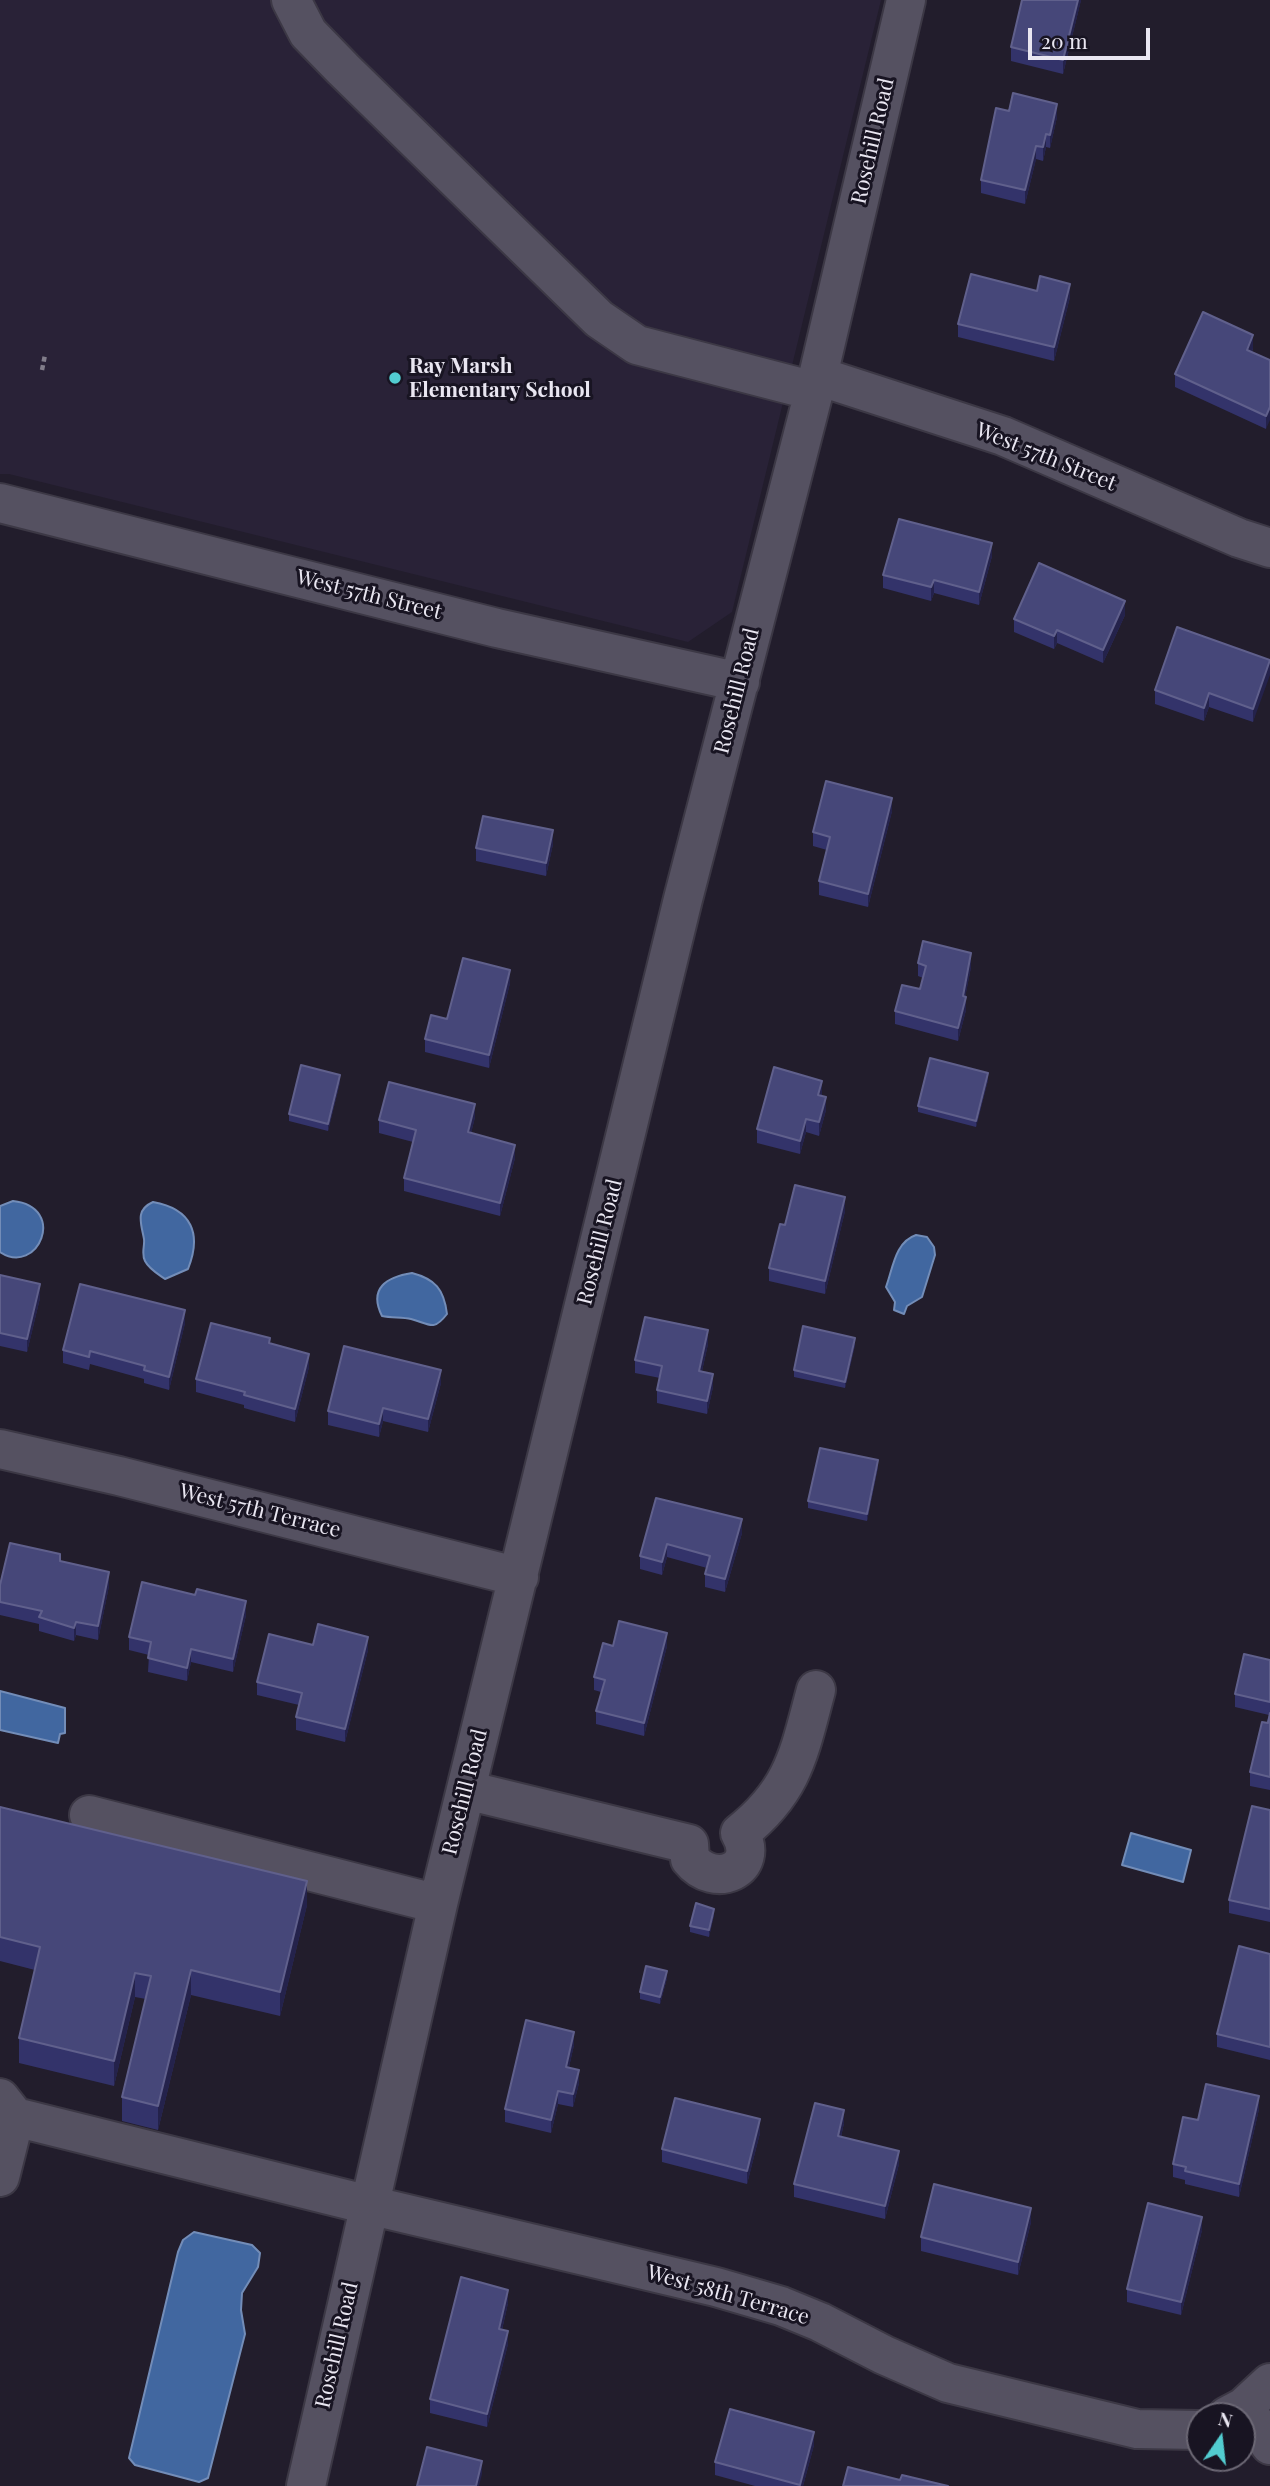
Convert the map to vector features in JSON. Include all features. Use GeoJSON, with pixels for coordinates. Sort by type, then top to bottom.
{"type":"FeatureCollection","features":[{"type":"Feature","properties":{"kind":"street","name":"West 57th Street"},"geometry":{"type":"LineString","coordinates":[[291,0],[308,33],[343,69],[599,319],[637,345],[816,384],[1003,436],[1239,538],[1270,548]]}},
{"type":"Feature","properties":{"kind":"street","name":"Rosehill Road"},"geometry":{"type":"LineString","coordinates":[[306,2486],[438,1904],[683,899],[816,384],[906,0]]}},
{"type":"Feature","properties":{"kind":"street","name":"West 57th Street"},"geometry":{"type":"LineString","coordinates":[[0,503],[497,628],[740,682]]}},
{"type":"Feature","properties":{"kind":"street","name":"West 57th Terrace"},"geometry":{"type":"LineString","coordinates":[[0,1449],[119,1476],[519,1577]]}},
{"type":"Feature","properties":{"kind":"street"},"geometry":{"type":"LineString","coordinates":[[466,1790],[689,1844],[690,1858],[699,1868],[713,1874],[727,1875],[735,1872],[743,1859],[745,1849],[740,1833],[770,1807],[799,1755],[816,1690]]}},
{"type":"Feature","properties":{"kind":"street"},"geometry":{"type":"LineString","coordinates":[[89,1815],[438,1904]]}},
{"type":"Feature","properties":{"kind":"street"},"geometry":{"type":"LineString","coordinates":[[0,2177],[7,2107]]}},
{"type":"Feature","properties":{"kind":"street","name":"West 58th Terrace"},"geometry":{"type":"LineString","coordinates":[[7,2107],[369,2205],[716,2287],[781,2306],[948,2383],[1137,2429],[1186,2430]]}},
{"type":"Feature","properties":{"kind":"street"},"geometry":{"type":"LineString","coordinates":[[1256,2419],[1270,2445]]}},
{"type":"Feature","properties":{"kind":"path"},"geometry":{"type":"LineString","coordinates":[[42,370],[45,355]]}},
{"type":"Feature","properties":{"kind":"shaded area","name":"Ray Marsh Elementary School"},"geometry":{"type":"Polygon","coordinates":[[[0,0],[881,0],[732,612],[688,642],[9,474],[0,474],[0,0]]]}},
{"type":"Feature","properties":{"kind":"water"},"geometry":{"type":"Polygon","coordinates":[[[13,1201],[30,1206],[40,1215],[43,1226],[41,1238],[35,1248],[26,1255],[14,1257],[0,1252],[0,1206],[13,1201]]]}},
{"type":"Feature","properties":{"kind":"water"},"geometry":{"type":"Polygon","coordinates":[[[153,1202],[177,1210],[185,1217],[193,1234],[194,1245],[188,1269],[165,1279],[149,1266],[143,1255],[141,1213],[153,1202]]]}},
{"type":"Feature","properties":{"kind":"water"},"geometry":{"type":"Polygon","coordinates":[[[916,1235],[927,1237],[934,1247],[935,1255],[922,1297],[907,1306],[904,1314],[894,1310],[895,1302],[886,1287],[903,1243],[916,1235]]]}},
{"type":"Feature","properties":{"kind":"water"},"geometry":{"type":"Polygon","coordinates":[[[412,1273],[427,1278],[437,1286],[444,1298],[447,1314],[434,1325],[382,1316],[377,1298],[382,1286],[395,1277],[412,1273]]]}},
{"type":"Feature","properties":{"kind":"water"},"geometry":{"type":"Polygon","coordinates":[[[0,1691],[65,1708],[65,1733],[60,1734],[58,1743],[0,1730],[0,1691]]]}},
{"type":"Feature","properties":{"kind":"water"},"geometry":{"type":"Polygon","coordinates":[[[1131,1833],[1191,1850],[1183,1882],[1122,1865],[1131,1833]]]}},
{"type":"Feature","properties":{"kind":"water"},"geometry":{"type":"Polygon","coordinates":[[[194,2232],[252,2245],[260,2253],[258,2267],[242,2293],[241,2310],[245,2334],[208,2478],[199,2482],[135,2465],[129,2458],[178,2252],[183,2240],[194,2232]]]}},
{"type":"Feature","properties":{"kind":"building"},"geometry":{"type":"Polygon","coordinates":[[[1022,0],[1078,0],[1063,60],[1011,47],[1022,0]]]}},
{"type":"Feature","properties":{"kind":"building"},"geometry":{"type":"Polygon","coordinates":[[[1013,93],[1057,104],[1050,135],[1046,134],[1043,147],[1036,146],[1025,190],[981,180],[996,108],[1009,111],[1013,93]]]}},
{"type":"Feature","properties":{"kind":"building"},"geometry":{"type":"Polygon","coordinates":[[[971,274],[1037,291],[1040,276],[1070,284],[1054,347],[958,324],[971,274]]]}},
{"type":"Feature","properties":{"kind":"building"},"geometry":{"type":"Polygon","coordinates":[[[1203,312],[1253,335],[1247,350],[1270,360],[1270,407],[1266,416],[1175,374],[1203,312]]]}},
{"type":"Feature","properties":{"kind":"building"},"geometry":{"type":"Polygon","coordinates":[[[899,519],[992,543],[979,592],[934,580],[931,587],[883,575],[899,519]]]}},
{"type":"Feature","properties":{"kind":"building"},"geometry":{"type":"Polygon","coordinates":[[[1039,563],[1125,601],[1103,650],[1057,630],[1054,636],[1014,619],[1039,563]]]}},
{"type":"Feature","properties":{"kind":"building"},"geometry":{"type":"Polygon","coordinates":[[[1177,627],[1270,660],[1253,709],[1209,693],[1204,708],[1155,690],[1177,627]]]}},
{"type":"Feature","properties":{"kind":"building"},"geometry":{"type":"Polygon","coordinates":[[[826,781],[892,798],[868,894],[819,881],[830,837],[813,832],[826,781]]]}},
{"type":"Feature","properties":{"kind":"building"},"geometry":{"type":"Polygon","coordinates":[[[483,816],[553,830],[546,863],[476,848],[483,816]]]}},
{"type":"Feature","properties":{"kind":"building"},"geometry":{"type":"Polygon","coordinates":[[[923,941],[971,953],[963,996],[966,997],[958,1028],[895,1011],[902,985],[920,989],[926,966],[918,963],[923,941]]]}},
{"type":"Feature","properties":{"kind":"building"},"geometry":{"type":"Polygon","coordinates":[[[463,958],[510,970],[489,1055],[425,1039],[431,1015],[447,1019],[463,958]]]}},
{"type":"Feature","properties":{"kind":"building"},"geometry":{"type":"Polygon","coordinates":[[[930,1058],[988,1073],[976,1121],[918,1106],[930,1058]]]}},
{"type":"Feature","properties":{"kind":"building"},"geometry":{"type":"Polygon","coordinates":[[[301,1065],[340,1075],[328,1124],[289,1114],[301,1065]]]}},
{"type":"Feature","properties":{"kind":"building"},"geometry":{"type":"Polygon","coordinates":[[[774,1067],[822,1081],[818,1095],[826,1097],[819,1122],[806,1119],[800,1141],[757,1129],[774,1067]]]}},
{"type":"Feature","properties":{"kind":"building"},"geometry":{"type":"Polygon","coordinates":[[[389,1082],[475,1104],[468,1132],[515,1145],[500,1203],[404,1178],[416,1130],[379,1120],[389,1082]]]}},
{"type":"Feature","properties":{"kind":"building"},"geometry":{"type":"Polygon","coordinates":[[[795,1185],[845,1197],[825,1281],[769,1268],[780,1224],[785,1225],[795,1185]]]}},
{"type":"Feature","properties":{"kind":"building"},"geometry":{"type":"Polygon","coordinates":[[[0,1275],[40,1284],[27,1339],[0,1333],[0,1275]]]}},
{"type":"Feature","properties":{"kind":"building"},"geometry":{"type":"Polygon","coordinates":[[[80,1284],[185,1310],[169,1377],[144,1370],[145,1366],[90,1351],[89,1357],[63,1350],[80,1284]]]}},
{"type":"Feature","properties":{"kind":"building"},"geometry":{"type":"Polygon","coordinates":[[[645,1317],[708,1330],[699,1371],[713,1374],[707,1401],[657,1390],[662,1366],[635,1360],[645,1317]]]}},
{"type":"Feature","properties":{"kind":"building"},"geometry":{"type":"Polygon","coordinates":[[[211,1323],[270,1338],[269,1343],[309,1354],[295,1409],[196,1379],[211,1323]]]}},
{"type":"Feature","properties":{"kind":"building"},"geometry":{"type":"Polygon","coordinates":[[[803,1326],[855,1338],[845,1382],[794,1370],[803,1326]]]}},
{"type":"Feature","properties":{"kind":"building"},"geometry":{"type":"Polygon","coordinates":[[[344,1346],[441,1370],[428,1419],[383,1408],[379,1424],[328,1411],[344,1346]]]}},
{"type":"Feature","properties":{"kind":"building"},"geometry":{"type":"Polygon","coordinates":[[[820,1448],[878,1460],[867,1514],[808,1501],[820,1448]]]}},
{"type":"Feature","properties":{"kind":"building"},"geometry":{"type":"Polygon","coordinates":[[[656,1498],[742,1519],[725,1579],[705,1574],[710,1556],[667,1544],[662,1562],[640,1556],[656,1498]]]}},
{"type":"Feature","properties":{"kind":"building"},"geometry":{"type":"Polygon","coordinates":[[[10,1543],[60,1554],[60,1561],[109,1572],[98,1626],[76,1622],[74,1628],[39,1617],[42,1611],[0,1602],[0,1585],[10,1543]]]}},
{"type":"Feature","properties":{"kind":"building"},"geometry":{"type":"Polygon","coordinates":[[[142,1582],[195,1595],[197,1589],[246,1601],[233,1659],[191,1649],[187,1668],[148,1658],[151,1642],[129,1637],[142,1582]]]}},
{"type":"Feature","properties":{"kind":"building"},"geometry":{"type":"Polygon","coordinates":[[[619,1621],[667,1633],[644,1723],[596,1711],[605,1680],[594,1677],[603,1643],[613,1646],[619,1621]]]}},
{"type":"Feature","properties":{"kind":"building"},"geometry":{"type":"Polygon","coordinates":[[[318,1624],[368,1637],[345,1729],[296,1717],[302,1693],[257,1682],[269,1634],[313,1645],[318,1624]]]}},
{"type":"Feature","properties":{"kind":"building"},"geometry":{"type":"Polygon","coordinates":[[[1244,1654],[1270,1660],[1270,1702],[1235,1694],[1244,1654]]]}},
{"type":"Feature","properties":{"kind":"building"},"geometry":{"type":"Polygon","coordinates":[[[1270,1713],[1270,1777],[1250,1772],[1262,1722],[1268,1723],[1270,1713]]]}},
{"type":"Feature","properties":{"kind":"building"},"geometry":{"type":"Polygon","coordinates":[[[1252,1806],[1270,1810],[1270,1909],[1229,1900],[1252,1806]]]}},
{"type":"Feature","properties":{"kind":"building"},"geometry":{"type":"Polygon","coordinates":[[[0,1807],[307,1881],[280,1992],[191,1970],[158,2106],[122,2097],[151,1976],[135,1973],[114,2061],[19,2038],[40,1947],[0,1937],[0,1807]]]}},
{"type":"Feature","properties":{"kind":"building"},"geometry":{"type":"Polygon","coordinates":[[[696,1903],[714,1909],[709,1930],[690,1926],[696,1903]]]}},
{"type":"Feature","properties":{"kind":"building"},"geometry":{"type":"Polygon","coordinates":[[[1239,1946],[1270,1954],[1270,2047],[1217,2034],[1239,1946]]]}},
{"type":"Feature","properties":{"kind":"building"},"geometry":{"type":"Polygon","coordinates":[[[646,1966],[667,1971],[660,1997],[640,1992],[646,1966]]]}},
{"type":"Feature","properties":{"kind":"building"},"geometry":{"type":"Polygon","coordinates":[[[526,2020],[574,2032],[566,2067],[579,2070],[573,2094],[558,2091],[551,2120],[505,2109],[526,2020]]]}},
{"type":"Feature","properties":{"kind":"building"},"geometry":{"type":"Polygon","coordinates":[[[1206,2084],[1259,2096],[1239,2184],[1185,2171],[1186,2167],[1173,2164],[1183,2117],[1198,2120],[1206,2084]]]}},
{"type":"Feature","properties":{"kind":"building"},"geometry":{"type":"Polygon","coordinates":[[[675,2098],[760,2119],[747,2171],[662,2149],[675,2098]]]}},
{"type":"Feature","properties":{"kind":"building"},"geometry":{"type":"Polygon","coordinates":[[[815,2103],[844,2110],[838,2136],[899,2151],[885,2206],[794,2184],[815,2103]]]}},
{"type":"Feature","properties":{"kind":"building"},"geometry":{"type":"Polygon","coordinates":[[[934,2184],[1031,2208],[1018,2262],[921,2237],[934,2184]]]}},
{"type":"Feature","properties":{"kind":"building"},"geometry":{"type":"Polygon","coordinates":[[[1148,2203],[1202,2217],[1181,2302],[1127,2289],[1148,2203]]]}},
{"type":"Feature","properties":{"kind":"building"},"geometry":{"type":"Polygon","coordinates":[[[461,2277],[508,2290],[499,2329],[508,2331],[487,2414],[430,2399],[461,2277]]]}},
{"type":"Feature","properties":{"kind":"building"},"geometry":{"type":"Polygon","coordinates":[[[730,2409],[814,2432],[800,2485],[715,2462],[730,2409]]]}},
{"type":"Feature","properties":{"kind":"building"},"geometry":{"type":"Polygon","coordinates":[[[427,2447],[482,2461],[476,2486],[417,2486],[427,2447]]]}},
{"type":"Feature","properties":{"kind":"building"},"geometry":{"type":"Polygon","coordinates":[[[848,2467],[900,2480],[902,2475],[948,2486],[843,2486],[848,2467]]]}},
{"type":"Feature","properties":{"kind":"place","name":"Ray Marsh Elementary School"},"geometry":{"type":"Point","coordinates":[395,378]}}]}
